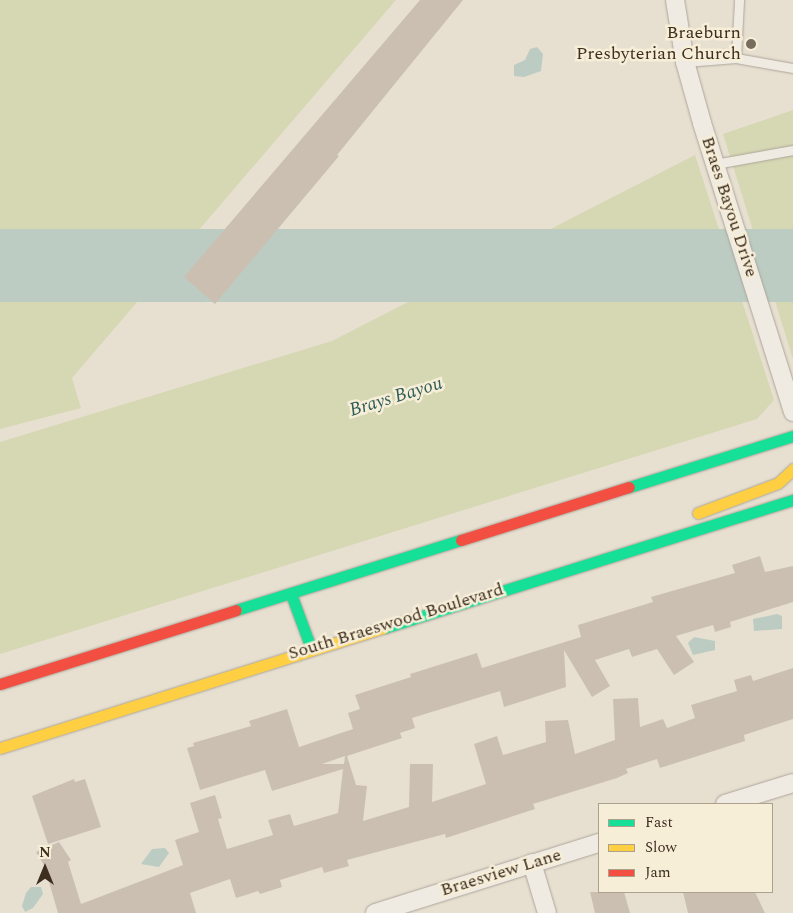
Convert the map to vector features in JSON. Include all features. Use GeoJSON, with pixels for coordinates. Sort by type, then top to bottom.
{"type":"FeatureCollection","features":[{"type":"Feature","properties":{"kind":"main road"},"geometry":{"type":"LineString","coordinates":[[0,684],[793,436]]}},
{"type":"Feature","properties":{"kind":"main road"},"geometry":{"type":"LineString","coordinates":[[668,538],[695,514],[778,483],[793,469]]}},
{"type":"Feature","properties":{"kind":"main road","name":"South Braeswood Boulevard"},"geometry":{"type":"LineString","coordinates":[[0,748],[311,648],[793,500]]}},
{"type":"Feature","properties":{"kind":"main road"},"geometry":{"type":"LineString","coordinates":[[291,594],[311,648]]}},
{"type":"Feature","properties":{"kind":"street","name":"Braes Bayou Drive"},"geometry":{"type":"LineString","coordinates":[[675,0],[685,62],[779,372],[793,412]]}},
{"type":"Feature","properties":{"kind":"street"},"geometry":{"type":"LineString","coordinates":[[729,803],[792,786]]}},
{"type":"Feature","properties":{"kind":"street","name":"Braesview Lane"},"geometry":{"type":"LineString","coordinates":[[375,913],[598,843]]}},
{"type":"Feature","properties":{"kind":"street"},"geometry":{"type":"LineString","coordinates":[[532,863],[547,913]]}},
{"type":"Feature","properties":{"kind":"lane"},"geometry":{"type":"LineString","coordinates":[[736,58],[739,0]]}},
{"type":"Feature","properties":{"kind":"lane"},"geometry":{"type":"LineString","coordinates":[[685,62],[736,58],[793,68]]}},
{"type":"Feature","properties":{"kind":"lane"},"geometry":{"type":"LineString","coordinates":[[715,164],[793,150]]}},
{"type":"Feature","properties":{"kind":"green space"},"geometry":{"type":"Polygon","coordinates":[[[0,0],[396,0],[72,378],[81,408],[0,429],[0,0]]]}},
{"type":"Feature","properties":{"kind":"green space"},"geometry":{"type":"Polygon","coordinates":[[[793,110],[793,359],[723,134],[793,110]]]}},
{"type":"Feature","properties":{"kind":"green space"},"geometry":{"type":"Polygon","coordinates":[[[695,155],[774,400],[757,419],[0,654],[0,442],[332,341],[695,155]]]}},
{"type":"Feature","properties":{"kind":"water"},"geometry":{"type":"Polygon","coordinates":[[[537,47],[543,54],[541,71],[524,77],[514,76],[514,65],[525,60],[530,49],[537,47]]]}},
{"type":"Feature","properties":{"kind":"water"},"geometry":{"type":"Polygon","coordinates":[[[0,229],[793,229],[793,302],[0,302],[0,229]]]}},
{"type":"Feature","properties":{"kind":"water"},"geometry":{"type":"Polygon","coordinates":[[[777,614],[782,616],[782,629],[754,631],[753,619],[777,614]]]}},
{"type":"Feature","properties":{"kind":"water"},"geometry":{"type":"Polygon","coordinates":[[[694,637],[715,641],[715,650],[693,655],[688,643],[694,637]]]}},
{"type":"Feature","properties":{"kind":"water"},"geometry":{"type":"Polygon","coordinates":[[[165,848],[169,853],[159,867],[141,864],[152,849],[165,848]]]}},
{"type":"Feature","properties":{"kind":"water"},"geometry":{"type":"Polygon","coordinates":[[[31,887],[41,887],[43,894],[33,908],[25,912],[22,906],[26,893],[31,887]]]}},
{"type":"Feature","properties":{"kind":"building"},"geometry":{"type":"Polygon","coordinates":[[[420,0],[463,0],[337,155],[339,156],[215,304],[184,277],[420,0]]]}},
{"type":"Feature","properties":{"kind":"building"},"geometry":{"type":"Polygon","coordinates":[[[760,556],[765,572],[793,566],[793,602],[730,622],[731,627],[715,632],[713,625],[676,636],[694,662],[674,675],[657,649],[632,657],[629,649],[595,660],[610,686],[592,697],[564,650],[566,687],[504,707],[500,691],[412,718],[415,728],[400,733],[402,738],[347,756],[356,785],[367,786],[363,821],[409,807],[410,764],[433,764],[432,802],[486,784],[474,744],[497,736],[503,755],[546,742],[545,721],[568,720],[575,754],[615,740],[613,699],[638,698],[640,727],[663,719],[667,728],[695,718],[691,705],[737,691],[734,680],[751,675],[753,681],[793,668],[793,719],[744,735],[745,741],[660,768],[657,759],[626,769],[628,773],[617,778],[533,804],[535,809],[446,838],[445,834],[347,860],[349,866],[324,873],[322,867],[280,880],[282,887],[260,894],[258,891],[236,898],[230,879],[190,893],[196,913],[58,913],[44,865],[36,852],[59,842],[71,860],[68,862],[81,904],[183,865],[175,840],[199,832],[190,803],[215,795],[222,818],[218,819],[227,849],[273,835],[268,820],[290,814],[294,826],[338,813],[343,769],[272,791],[265,770],[200,790],[187,748],[194,746],[193,743],[251,726],[249,721],[287,709],[299,747],[353,729],[348,713],[360,709],[355,695],[411,677],[410,674],[477,653],[482,668],[581,637],[578,625],[653,602],[651,597],[735,573],[732,565],[760,556]],[[345,756],[322,764],[344,764],[345,756]]]}},
{"type":"Feature","properties":{"kind":"building"},"geometry":{"type":"Polygon","coordinates":[[[74,779],[75,782],[85,779],[101,827],[48,844],[32,796],[74,779]]]}},
{"type":"Feature","properties":{"kind":"building"},"geometry":{"type":"Polygon","coordinates":[[[590,892],[624,893],[630,913],[595,913],[590,892]]]}},
{"type":"Feature","properties":{"kind":"building"},"geometry":{"type":"Polygon","coordinates":[[[683,893],[755,893],[765,913],[688,913],[683,893]]]}},
{"type":"Feature","properties":{"kind":"traffic: fast"},"geometry":{"type":"LineString","coordinates":[[629,487],[793,436]]}},
{"type":"Feature","properties":{"kind":"traffic: fast"},"geometry":{"type":"LineString","coordinates":[[384,628],[793,500]]}},
{"type":"Feature","properties":{"kind":"traffic: fast"},"geometry":{"type":"LineString","coordinates":[[236,610],[461,540]]}},
{"type":"Feature","properties":{"kind":"traffic: fast"},"geometry":{"type":"LineString","coordinates":[[291,594],[311,648]]}},
{"type":"Feature","properties":{"kind":"traffic: slow"},"geometry":{"type":"LineString","coordinates":[[698,513],[778,483],[793,469]]}},
{"type":"Feature","properties":{"kind":"traffic: slow"},"geometry":{"type":"LineString","coordinates":[[0,748],[384,628]]}},
{"type":"Feature","properties":{"kind":"traffic: jam"},"geometry":{"type":"LineString","coordinates":[[461,540],[629,487]]}},
{"type":"Feature","properties":{"kind":"traffic: jam"},"geometry":{"type":"LineString","coordinates":[[0,684],[236,610]]}},
{"type":"Feature","properties":{"kind":"place","name":"Braeburn Presbyterian Church"},"geometry":{"type":"Point","coordinates":[751,44]}},
{"type":"Feature","properties":{"kind":"water label","name":"Brays Bayou"},"geometry":{"type":"Point","coordinates":[396,397]}}]}
